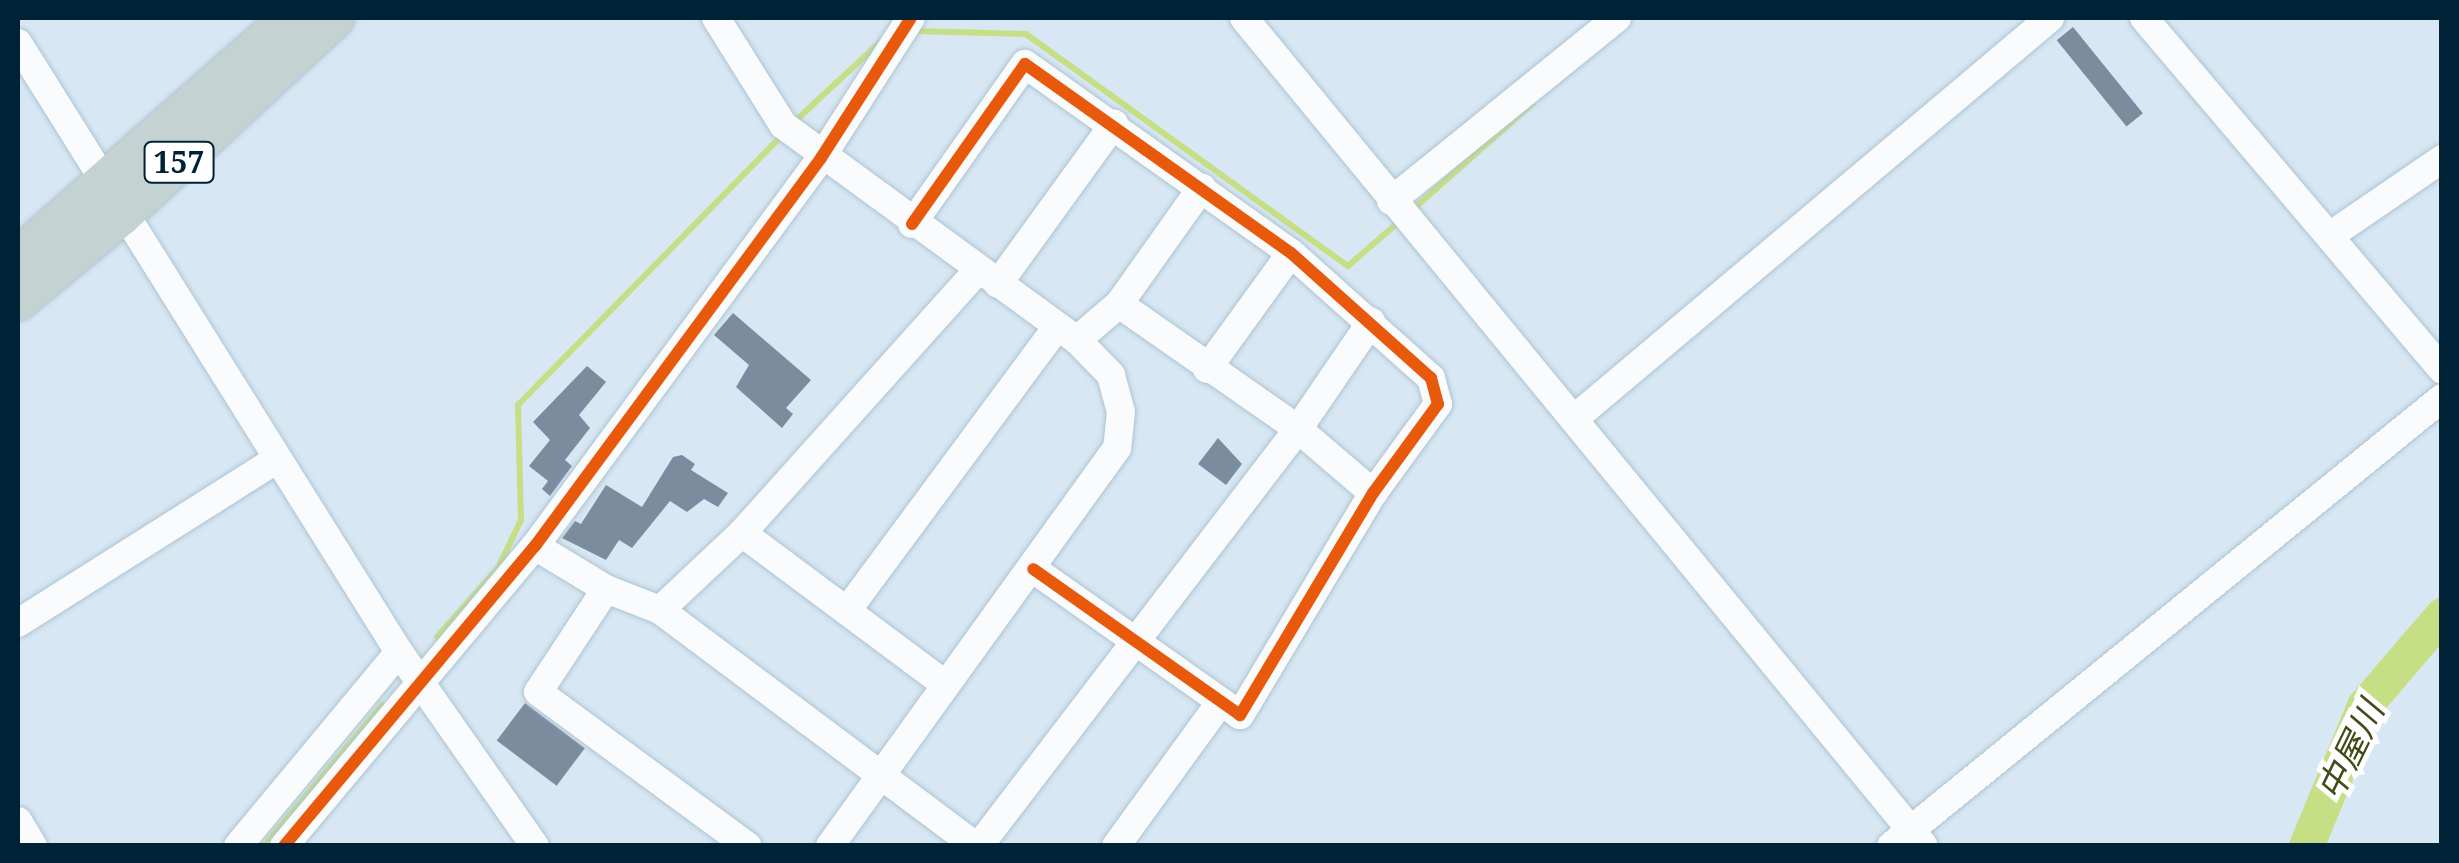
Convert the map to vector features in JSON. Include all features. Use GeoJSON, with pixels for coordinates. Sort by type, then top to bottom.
{"type":"FeatureCollection","features":[{"type":"Feature","properties":{"kind":"highway","name":"157"},"geometry":{"type":"LineString","coordinates":[[18,300],[290,18]]}},
{"type":"Feature","properties":{"kind":"highway","name":"157"},"geometry":{"type":"LineString","coordinates":[[18,258],[111,201],[334,18]]}},
{"type":"Feature","properties":{"kind":"street"},"geometry":{"type":"LineString","coordinates":[[716,18],[788,130],[821,158],[1066,334],[1111,375],[1121,412],[1117,448],[830,846]]}},
{"type":"Feature","properties":{"kind":"street"},"geometry":{"type":"LineString","coordinates":[[284,846],[422,686],[535,546],[821,158],[911,18]]}},
{"type":"Feature","properties":{"kind":"street"},"geometry":{"type":"LineString","coordinates":[[1244,18],[1400,211],[1576,418],[1908,840],[2442,398]]}},
{"type":"Feature","properties":{"kind":"street"},"geometry":{"type":"LineString","coordinates":[[1400,211],[1618,18]]}},
{"type":"Feature","properties":{"kind":"street"},"geometry":{"type":"LineString","coordinates":[[1576,418],[2050,18]]}},
{"type":"Feature","properties":{"kind":"street"},"geometry":{"type":"LineString","coordinates":[[2144,18],[2442,370]]}},
{"type":"Feature","properties":{"kind":"street"},"geometry":{"type":"LineString","coordinates":[[18,43],[111,201],[399,652],[535,846]]}},
{"type":"Feature","properties":{"kind":"street"},"geometry":{"type":"LineString","coordinates":[[912,224],[1025,64],[1291,253],[1431,378],[1438,404],[1374,493],[1240,715],[1033,569]]}},
{"type":"Feature","properties":{"kind":"street"},"geometry":{"type":"LineString","coordinates":[[660,610],[742,533],[988,277],[1114,124]]}},
{"type":"Feature","properties":{"kind":"street"},"geometry":{"type":"LineString","coordinates":[[2331,235],[2442,159]]}},
{"type":"Feature","properties":{"kind":"street"},"geometry":{"type":"LineString","coordinates":[[849,608],[1066,334],[1120,304],[1202,187]]}},
{"type":"Feature","properties":{"kind":"street"},"geometry":{"type":"LineString","coordinates":[[1207,369],[1291,253]]}},
{"type":"Feature","properties":{"kind":"street"},"geometry":{"type":"LineString","coordinates":[[1120,304],[1207,369],[1298,429],[1374,493]]}},
{"type":"Feature","properties":{"kind":"street"},"geometry":{"type":"LineString","coordinates":[[535,546],[606,589],[660,610],[977,846],[1133,638],[1298,429],[1371,322]]}},
{"type":"Feature","properties":{"kind":"street"},"geometry":{"type":"LineString","coordinates":[[18,623],[277,459]]}},
{"type":"Feature","properties":{"kind":"street"},"geometry":{"type":"LineString","coordinates":[[742,533],[849,608],[946,685]]}},
{"type":"Feature","properties":{"kind":"street"},"geometry":{"type":"LineString","coordinates":[[606,589],[538,692],[748,846]]}},
{"type":"Feature","properties":{"kind":"street"},"geometry":{"type":"LineString","coordinates":[[238,846],[399,652]]}},
{"type":"Feature","properties":{"kind":"street"},"geometry":{"type":"LineString","coordinates":[[1116,846],[1220,703]]}},
{"type":"Feature","properties":{"kind":"street"},"geometry":{"type":"LineString","coordinates":[[18,821],[33,846]]}},
{"type":"Feature","properties":{"kind":"building"},"geometry":{"type":"Polygon","coordinates":[[[2073,27],[2143,113],[2127,126],[2057,40],[2073,27]]]}},
{"type":"Feature","properties":{"kind":"building"},"geometry":{"type":"Polygon","coordinates":[[[733,313],[811,380],[786,408],[793,414],[782,428],[736,387],[749,365],[714,335],[733,313]]]}},
{"type":"Feature","properties":{"kind":"building"},"geometry":{"type":"Polygon","coordinates":[[[587,366],[606,382],[579,415],[590,428],[565,460],[572,466],[550,496],[542,489],[548,481],[529,466],[550,440],[533,422],[587,366]]]}},
{"type":"Feature","properties":{"kind":"building"},"geometry":{"type":"Polygon","coordinates":[[[1218,438],[1242,464],[1226,485],[1198,464],[1218,438]]]}},
{"type":"Feature","properties":{"kind":"building"},"geometry":{"type":"Polygon","coordinates":[[[682,455],[695,464],[691,470],[728,493],[718,507],[704,499],[687,512],[670,501],[632,548],[619,540],[606,560],[562,538],[575,521],[581,524],[606,485],[642,507],[673,457],[682,455]]]}},
{"type":"Feature","properties":{"kind":"building"},"geometry":{"type":"Polygon","coordinates":[[[525,703],[585,748],[557,786],[497,741],[525,703]]]}},
{"type":"Feature","properties":{"kind":"waterway"},"geometry":{"type":"LineString","coordinates":[[793,123],[892,31]]}},
{"type":"Feature","properties":{"kind":"waterway"},"geometry":{"type":"LineString","coordinates":[[914,31],[1026,34],[1348,266],[1402,219]]}},
{"type":"Feature","properties":{"kind":"waterway"},"geometry":{"type":"LineString","coordinates":[[1411,211],[1533,103]]}},
{"type":"Feature","properties":{"kind":"waterway"},"geometry":{"type":"LineString","coordinates":[[437,637],[498,568],[521,520],[518,405],[781,136]]}},
{"type":"Feature","properties":{"kind":"waterway","name":"中屋川"},"geometry":{"type":"LineString","coordinates":[[2306,846],[2364,706],[2442,615]]}},
{"type":"Feature","properties":{"kind":"waterway"},"geometry":{"type":"LineString","coordinates":[[264,846],[382,705]]}},
{"type":"Feature","properties":{"kind":"cycle path"},"geometry":{"type":"LineString","coordinates":[[284,846],[535,546],[821,158],[911,18]]}},
{"type":"Feature","properties":{"kind":"cycle path"},"geometry":{"type":"LineString","coordinates":[[912,224],[1025,64],[1291,253],[1431,378],[1438,404],[1373,493],[1240,715],[1033,569]]}}]}
